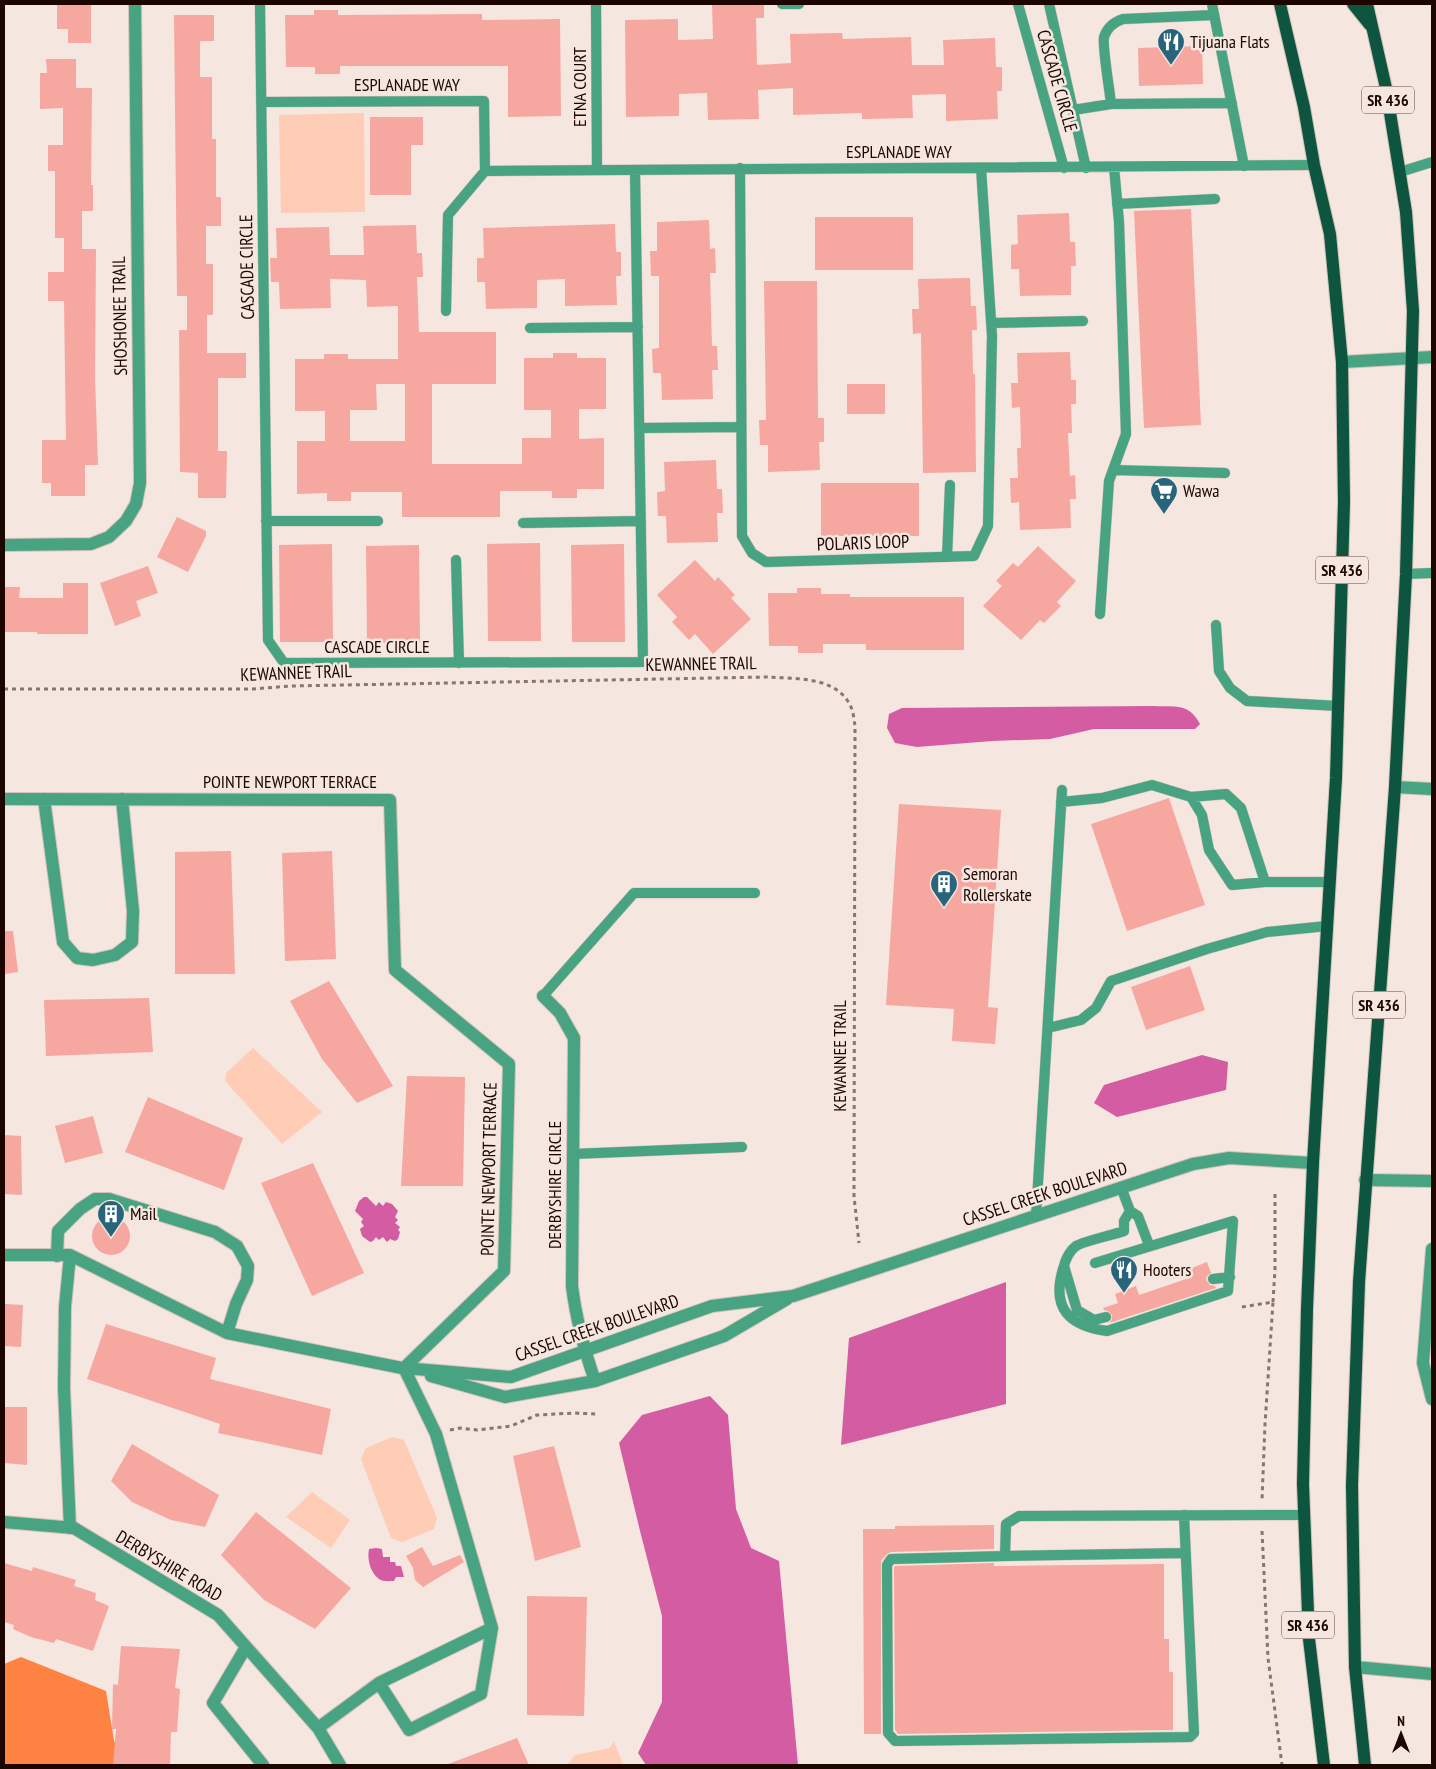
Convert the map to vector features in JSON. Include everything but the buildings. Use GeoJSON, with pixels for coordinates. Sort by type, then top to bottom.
{"type":"FeatureCollection","features":[{"type":"Feature","properties":{"kind":"main road","name":"SR 436"},"geometry":{"type":"LineString","coordinates":[[1280,4],[1304,107],[1314,165],[1330,234],[1342,362],[1344,502],[1336,778],[1307,1309],[1303,1484],[1309,1639],[1324,1765]]}},
{"type":"Feature","properties":{"kind":"main road"},"geometry":{"type":"LineString","coordinates":[[1353,4],[1373,28]]}},
{"type":"Feature","properties":{"kind":"main road","name":"SR 436"},"geometry":{"type":"LineString","coordinates":[[1365,1765],[1355,1667],[1352,1485],[1359,1282],[1365,1180],[1395,787],[1406,574],[1413,311],[1406,212],[1386,88],[1367,4]]}},
{"type":"Feature","properties":{"kind":"street","name":"SHOSHONEE TRAIL"},"geometry":{"type":"LineString","coordinates":[[4,545],[92,544],[108,537],[126,522],[136,504],[140,483],[135,4]]}},
{"type":"Feature","properties":{"kind":"street"},"geometry":{"type":"LineString","coordinates":[[1342,362],[1432,358]]}},
{"type":"Feature","properties":{"kind":"street"},"geometry":{"type":"LineString","coordinates":[[1395,787],[1432,789]]}},
{"type":"Feature","properties":{"kind":"street","name":"POINTE NEWPORT TERRACE"},"geometry":{"type":"LineString","coordinates":[[4,799],[390,800],[396,970],[510,1064],[504,1271],[404,1368]]}},
{"type":"Feature","properties":{"kind":"street"},"geometry":{"type":"LineString","coordinates":[[44,799],[63,942],[77,958],[93,960],[115,955],[132,942],[133,911],[122,799]]}},
{"type":"Feature","properties":{"kind":"street","name":"DERBYSHIRE CIRCLE"},"geometry":{"type":"LineString","coordinates":[[543,996],[560,1013],[574,1038],[572,1286],[575,1310],[585,1352],[595,1381]]}},
{"type":"Feature","properties":{"kind":"street","name":"CASSEL CREEK BOULEVARD"},"geometry":{"type":"LineString","coordinates":[[404,1368],[511,1377],[712,1306],[793,1296],[1193,1164],[1229,1158],[1314,1162]]}},
{"type":"Feature","properties":{"kind":"street"},"geometry":{"type":"LineString","coordinates":[[1365,1180],[1432,1181]]}},
{"type":"Feature","properties":{"kind":"street"},"geometry":{"type":"LineString","coordinates":[[57,1256],[58,1231],[80,1209],[95,1199],[109,1199],[215,1232],[238,1246],[248,1266],[247,1280],[236,1304],[227,1333]]}},
{"type":"Feature","properties":{"kind":"street"},"geometry":{"type":"LineString","coordinates":[[1432,1249],[1423,1363],[1432,1399]]}},
{"type":"Feature","properties":{"kind":"street"},"geometry":{"type":"LineString","coordinates":[[4,1255],[70,1255],[227,1333],[404,1368],[436,1434],[492,1628],[482,1694],[409,1730],[379,1683]]}},
{"type":"Feature","properties":{"kind":"street"},"geometry":{"type":"LineString","coordinates":[[70,1255],[65,1307],[64,1388],[70,1528]]}},
{"type":"Feature","properties":{"kind":"street","name":"CASSEL CREEK BOULEVARD"},"geometry":{"type":"LineString","coordinates":[[404,1368],[505,1397],[595,1381],[724,1336],[793,1296]]}},
{"type":"Feature","properties":{"kind":"street","name":"DERBYSHIRE ROAD"},"geometry":{"type":"LineString","coordinates":[[4,1522],[74,1528],[218,1615],[318,1728],[340,1765]]}},
{"type":"Feature","properties":{"kind":"street"},"geometry":{"type":"LineString","coordinates":[[318,1728],[379,1683],[492,1628]]}},
{"type":"Feature","properties":{"kind":"street"},"geometry":{"type":"LineString","coordinates":[[246,1647],[213,1703],[263,1765]]}},
{"type":"Feature","properties":{"kind":"street"},"geometry":{"type":"LineString","coordinates":[[1355,1667],[1432,1674]]}},
{"type":"Feature","properties":{"kind":"lane","name":"CASCADE CIRCLE"},"geometry":{"type":"LineString","coordinates":[[260,4],[268,640],[284,663],[643,662],[635,170]]}},
{"type":"Feature","properties":{"kind":"lane","name":"ETNA COURT"},"geometry":{"type":"LineString","coordinates":[[596,4],[597,170]]}},
{"type":"Feature","properties":{"kind":"lane"},"geometry":{"type":"LineString","coordinates":[[782,4],[799,4]]}},
{"type":"Feature","properties":{"kind":"lane","name":"CASCADE CIRCLE"},"geometry":{"type":"LineString","coordinates":[[1018,4],[1064,168]]}},
{"type":"Feature","properties":{"kind":"lane"},"geometry":{"type":"LineString","coordinates":[[1049,4],[1086,168]]}},
{"type":"Feature","properties":{"kind":"lane"},"geometry":{"type":"LineString","coordinates":[[1212,4],[1244,166]]}},
{"type":"Feature","properties":{"kind":"lane"},"geometry":{"type":"LineString","coordinates":[[1111,104],[1104,39],[1109,28],[1115,22],[1123,19],[1214,15]]}},
{"type":"Feature","properties":{"kind":"lane","name":"ESPLANADE WAY"},"geometry":{"type":"LineString","coordinates":[[261,102],[484,101],[485,171],[1314,165]]}},
{"type":"Feature","properties":{"kind":"lane"},"geometry":{"type":"LineString","coordinates":[[1073,110],[1111,104],[1232,103]]}},
{"type":"Feature","properties":{"kind":"lane"},"geometry":{"type":"LineString","coordinates":[[1400,172],[1432,162]]}},
{"type":"Feature","properties":{"kind":"lane"},"geometry":{"type":"LineString","coordinates":[[1100,614],[1109,481],[1126,434],[1114,167]]}},
{"type":"Feature","properties":{"kind":"lane","name":"POLARIS LOOP"},"geometry":{"type":"LineString","coordinates":[[740,168],[742,536],[752,553],[766,562],[974,556],[988,526],[991,323],[981,168]]}},
{"type":"Feature","properties":{"kind":"lane"},"geometry":{"type":"LineString","coordinates":[[446,311],[448,215],[485,171]]}},
{"type":"Feature","properties":{"kind":"lane"},"geometry":{"type":"LineString","coordinates":[[1117,204],[1216,199]]}},
{"type":"Feature","properties":{"kind":"lane"},"geometry":{"type":"LineString","coordinates":[[991,323],[1082,321]]}},
{"type":"Feature","properties":{"kind":"lane"},"geometry":{"type":"LineString","coordinates":[[530,328],[638,327]]}},
{"type":"Feature","properties":{"kind":"lane"},"geometry":{"type":"LineString","coordinates":[[639,428],[741,427]]}},
{"type":"Feature","properties":{"kind":"lane"},"geometry":{"type":"LineString","coordinates":[[1113,470],[1225,473]]}},
{"type":"Feature","properties":{"kind":"lane"},"geometry":{"type":"LineString","coordinates":[[947,557],[950,485]]}},
{"type":"Feature","properties":{"kind":"lane"},"geometry":{"type":"LineString","coordinates":[[266,521],[378,520]]}},
{"type":"Feature","properties":{"kind":"lane"},"geometry":{"type":"LineString","coordinates":[[522,523],[640,522]]}},
{"type":"Feature","properties":{"kind":"lane"},"geometry":{"type":"LineString","coordinates":[[456,560],[459,663]]}},
{"type":"Feature","properties":{"kind":"lane"},"geometry":{"type":"LineString","coordinates":[[1406,574],[1432,573]]}},
{"type":"Feature","properties":{"kind":"lane"},"geometry":{"type":"LineString","coordinates":[[1216,625],[1219,671],[1230,688],[1247,700],[1338,706]]}},
{"type":"Feature","properties":{"kind":"lane"},"geometry":{"type":"LineString","coordinates":[[1061,802],[1102,798],[1152,785],[1192,797],[1226,794],[1241,808],[1265,882]]}},
{"type":"Feature","properties":{"kind":"lane"},"geometry":{"type":"LineString","coordinates":[[1036,1216],[1062,790]]}},
{"type":"Feature","properties":{"kind":"lane"},"geometry":{"type":"LineString","coordinates":[[1192,797],[1202,815],[1209,850],[1232,885],[1265,882],[1330,882]]}},
{"type":"Feature","properties":{"kind":"lane"},"geometry":{"type":"LineString","coordinates":[[543,996],[634,894],[754,893]]}},
{"type":"Feature","properties":{"kind":"lane"},"geometry":{"type":"LineString","coordinates":[[1048,1028],[1081,1020],[1096,1008],[1111,981],[1207,949],[1267,932],[1327,926]]}},
{"type":"Feature","properties":{"kind":"lane"},"geometry":{"type":"LineString","coordinates":[[573,1154],[742,1147]]}},
{"type":"Feature","properties":{"kind":"lane"},"geometry":{"type":"LineString","coordinates":[[1121,1187],[1130,1212],[1138,1216],[1149,1245]]}},
{"type":"Feature","properties":{"kind":"lane"},"geometry":{"type":"LineString","coordinates":[[1095,1263],[1233,1220],[1228,1291],[1107,1331],[1089,1329],[1070,1318],[1062,1304],[1059,1286],[1067,1257],[1076,1246],[1124,1231],[1124,1220],[1130,1212]]}},
{"type":"Feature","properties":{"kind":"lane"},"geometry":{"type":"LineString","coordinates":[[1064,1266],[1077,1310],[1094,1320],[1106,1317]]}},
{"type":"Feature","properties":{"kind":"lane"},"geometry":{"type":"LineString","coordinates":[[1213,1279],[1230,1277]]}},
{"type":"Feature","properties":{"kind":"lane"},"geometry":{"type":"LineString","coordinates":[[1184,1515],[1186,1553],[1194,1733],[1190,1737],[896,1740],[888,1733],[887,1565],[891,1559],[1186,1553]]}},
{"type":"Feature","properties":{"kind":"lane"},"geometry":{"type":"LineString","coordinates":[[1005,1556],[1006,1524],[1019,1516],[1304,1515]]}},
{"type":"Feature","properties":{"kind":"path","name":"KEWANNEE TRAIL"},"geometry":{"type":"LineString","coordinates":[[4,688],[254,689],[300,686],[767,677],[817,681],[840,691],[851,704],[855,726],[854,1196],[859,1243]]}},
{"type":"Feature","properties":{"kind":"path"},"geometry":{"type":"LineString","coordinates":[[1262,1500],[1275,1269],[1275,1192]]}},
{"type":"Feature","properties":{"kind":"path"},"geometry":{"type":"LineString","coordinates":[[1242,1307],[1273,1302]]}},
{"type":"Feature","properties":{"kind":"path"},"geometry":{"type":"LineString","coordinates":[[436,1434],[460,1428],[477,1430],[510,1426],[537,1415],[596,1414]]}},
{"type":"Feature","properties":{"kind":"path"},"geometry":{"type":"LineString","coordinates":[[1262,1531],[1268,1658],[1282,1765]]}},
{"type":"Feature","properties":{"kind":"shaded area"},"geometry":{"type":"Polygon","coordinates":[[[364,113],[365,212],[281,213],[279,115],[364,113]]]}},
{"type":"Feature","properties":{"kind":"shaded area"},"geometry":{"type":"Polygon","coordinates":[[[1154,706],[1186,709],[1196,717],[1200,724],[1195,729],[1094,729],[1050,739],[917,747],[895,743],[887,728],[889,714],[902,708],[1154,706]]]}},
{"type":"Feature","properties":{"kind":"shaded area"},"geometry":{"type":"Polygon","coordinates":[[[253,1048],[322,1112],[282,1144],[225,1081],[226,1073],[253,1048]]]}},
{"type":"Feature","properties":{"kind":"shaded area"},"geometry":{"type":"Polygon","coordinates":[[[1202,1055],[1228,1062],[1226,1090],[1117,1117],[1094,1103],[1104,1085],[1202,1055]]]}},
{"type":"Feature","properties":{"kind":"shaded area"},"geometry":{"type":"Polygon","coordinates":[[[367,1197],[376,1206],[379,1202],[383,1206],[386,1202],[392,1204],[398,1211],[395,1217],[398,1220],[395,1223],[400,1227],[398,1239],[395,1241],[390,1239],[387,1242],[383,1237],[379,1240],[376,1237],[370,1242],[362,1236],[360,1229],[364,1226],[361,1222],[363,1219],[355,1211],[359,1201],[367,1197]]]}},
{"type":"Feature","properties":{"kind":"shaded area"},"geometry":{"type":"Polygon","coordinates":[[[1006,1282],[1006,1404],[841,1445],[849,1338],[1006,1282]]]}},
{"type":"Feature","properties":{"kind":"shaded area"},"geometry":{"type":"Polygon","coordinates":[[[710,1396],[728,1415],[736,1509],[751,1548],[779,1561],[798,1765],[646,1765],[638,1753],[662,1702],[662,1616],[619,1443],[642,1415],[710,1396]]]}},
{"type":"Feature","properties":{"kind":"shaded area"},"geometry":{"type":"Polygon","coordinates":[[[392,1437],[404,1440],[437,1518],[434,1529],[402,1542],[391,1538],[361,1459],[366,1448],[392,1437]]]}},
{"type":"Feature","properties":{"kind":"shaded area"},"geometry":{"type":"Polygon","coordinates":[[[312,1492],[350,1520],[331,1548],[286,1517],[312,1492]]]}},
{"type":"Feature","properties":{"kind":"shaded area"},"geometry":{"type":"Polygon","coordinates":[[[369,1549],[382,1549],[383,1557],[390,1557],[390,1562],[395,1562],[396,1566],[401,1566],[404,1577],[396,1577],[394,1581],[386,1581],[376,1576],[371,1569],[368,1557],[369,1549]]]}},
{"type":"Feature","properties":{"kind":"shaded area"},"geometry":{"type":"Polygon","coordinates":[[[21,1657],[106,1691],[114,1741],[128,1765],[4,1765],[4,1664],[21,1657]]]}},
{"type":"Feature","properties":{"kind":"shaded area"},"geometry":{"type":"Polygon","coordinates":[[[614,1741],[623,1765],[567,1765],[575,1755],[610,1748],[614,1741]]]}},
{"type":"Feature","properties":{"kind":"place","name":"Tijuana Flats"},"geometry":{"type":"Point","coordinates":[1171,66]}},
{"type":"Feature","properties":{"kind":"place","name":"Wawa"},"geometry":{"type":"Point","coordinates":[1164,515]}},
{"type":"Feature","properties":{"kind":"place","name":"Semoran Rollerskate"},"geometry":{"type":"Point","coordinates":[944,908]}},
{"type":"Feature","properties":{"kind":"place","name":"Mail"},"geometry":{"type":"Point","coordinates":[111,1238]}},
{"type":"Feature","properties":{"kind":"place","name":"Hooters"},"geometry":{"type":"Point","coordinates":[1124,1294]}}]}
